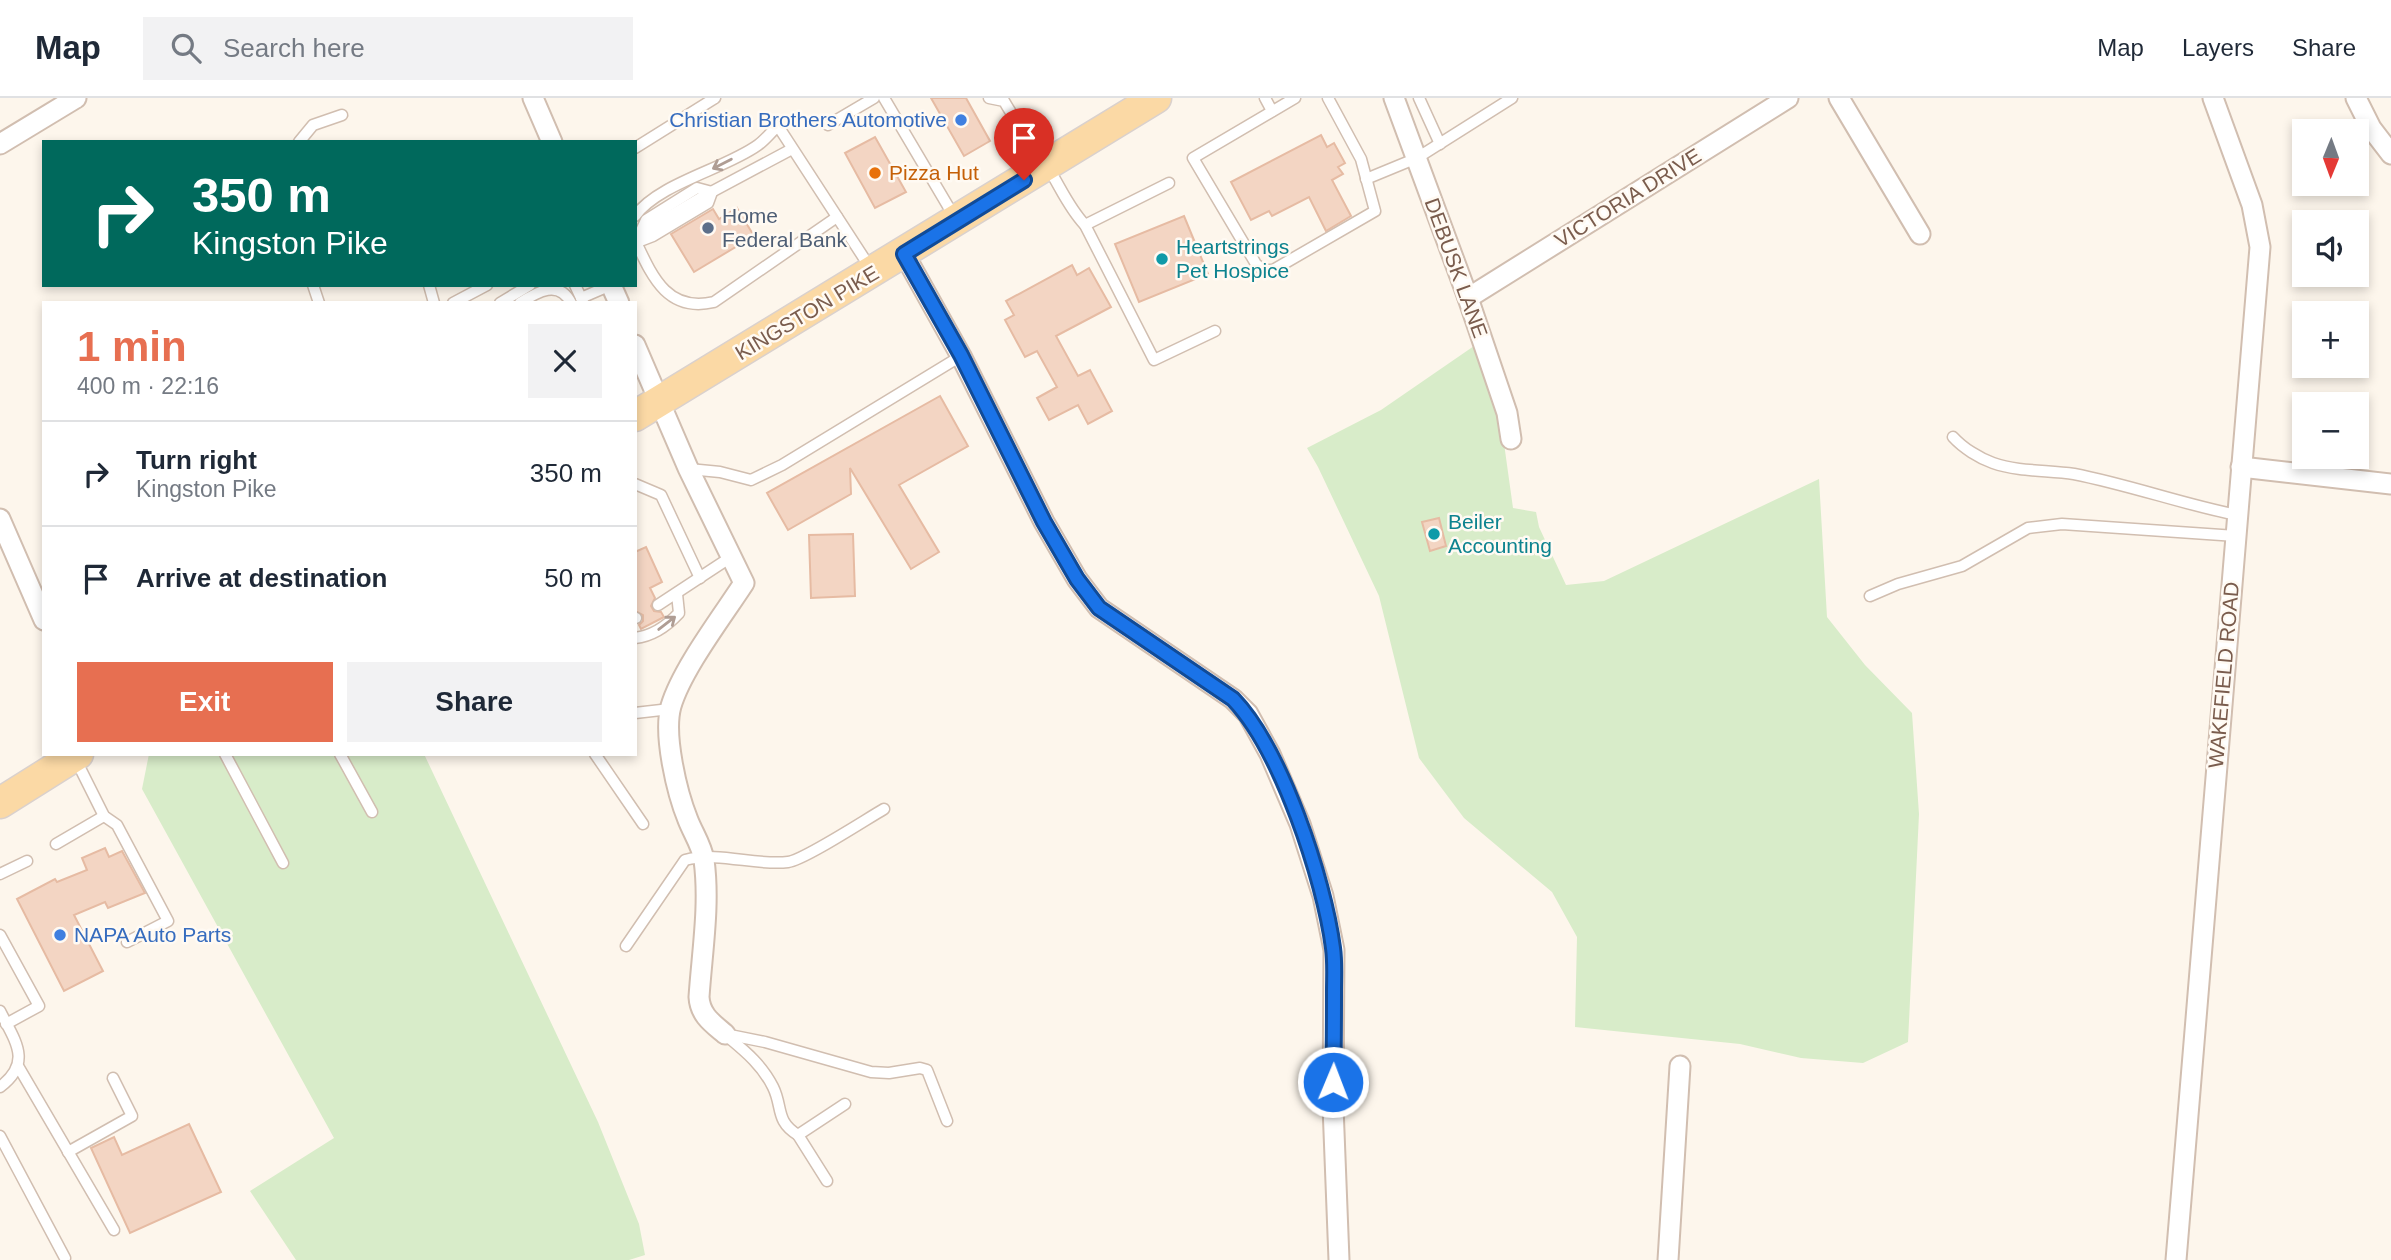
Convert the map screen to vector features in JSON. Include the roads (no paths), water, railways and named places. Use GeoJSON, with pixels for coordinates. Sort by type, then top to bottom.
{"type":"FeatureCollection","features":[{"type":"Feature","properties":{"kind":"main road","name":"KINGSTON PIKE"},"geometry":{"type":"LineString","coordinates":[[647,410],[1156,98]]}},
{"type":"Feature","properties":{"kind":"main road"},"geometry":{"type":"LineString","coordinates":[[0,803],[74,756]]}},
{"type":"Feature","properties":{"kind":"street"},"geometry":{"type":"LineString","coordinates":[[0,144],[76,98]]}},
{"type":"Feature","properties":{"kind":"street"},"geometry":{"type":"LineString","coordinates":[[533,98],[551,140]]}},
{"type":"Feature","properties":{"kind":"street","name":"DEBUSK LANE"},"geometry":{"type":"LineString","coordinates":[[1394,98],[1468,298],[1507,413],[1511,439]]}},
{"type":"Feature","properties":{"kind":"street","name":"VICTORIA DRIVE"},"geometry":{"type":"LineString","coordinates":[[1468,298],[1788,98]]}},
{"type":"Feature","properties":{"kind":"street"},"geometry":{"type":"LineString","coordinates":[[1839,98],[1920,234]]}},
{"type":"Feature","properties":{"kind":"street","name":"WAKEFIELD ROAD"},"geometry":{"type":"LineString","coordinates":[[2176,1260],[2260,247],[2252,205],[2213,98]]}},
{"type":"Feature","properties":{"kind":"street"},"geometry":{"type":"LineString","coordinates":[[2356,98],[2371,128],[2391,154]]}},
{"type":"Feature","properties":{"kind":"street"},"geometry":{"type":"LineString","coordinates":[[904,254],[961,355],[1044,522],[1077,579],[1099,608],[1233,699],[1248,714],[1270,754],[1300,824],[1323,896],[1334,950],[1333,1106],[1339,1260]]}},
{"type":"Feature","properties":{"kind":"street"},"geometry":{"type":"LineString","coordinates":[[637,356],[647,410],[688,468],[744,583],[676,692],[670,709],[674,776],[678,795],[703,855],[708,892],[700,1007],[707,1019],[724,1034]]}},
{"type":"Feature","properties":{"kind":"street"},"geometry":{"type":"LineString","coordinates":[[2241,467],[2391,484]]}},
{"type":"Feature","properties":{"kind":"street"},"geometry":{"type":"LineString","coordinates":[[0,519],[42,615]]}},
{"type":"Feature","properties":{"kind":"street"},"geometry":{"type":"LineString","coordinates":[[1668,1260],[1680,1066]]}},
{"type":"Feature","properties":{"kind":"lane"},"geometry":{"type":"LineString","coordinates":[[637,147],[715,98]]}},
{"type":"Feature","properties":{"kind":"lane"},"geometry":{"type":"LineString","coordinates":[[828,125],[874,98]]}},
{"type":"Feature","properties":{"kind":"lane"},"geometry":{"type":"LineString","coordinates":[[884,98],[957,221]]}},
{"type":"Feature","properties":{"kind":"lane"},"geometry":{"type":"LineString","coordinates":[[989,98],[1004,101],[1022,133],[1047,166],[1071,211],[1085,225],[1154,360],[1215,331]]}},
{"type":"Feature","properties":{"kind":"lane"},"geometry":{"type":"LineString","coordinates":[[1265,98],[1272,111]]}},
{"type":"Feature","properties":{"kind":"lane"},"geometry":{"type":"LineString","coordinates":[[1294,98],[1194,158],[1256,264],[1263,270],[1273,270],[1375,211],[1361,159],[1328,98]]}},
{"type":"Feature","properties":{"kind":"lane"},"geometry":{"type":"LineString","coordinates":[[1419,98],[1440,144]]}},
{"type":"Feature","properties":{"kind":"lane"},"geometry":{"type":"LineString","coordinates":[[1366,179],[1417,158],[1512,98]]}},
{"type":"Feature","properties":{"kind":"lane"},"geometry":{"type":"LineString","coordinates":[[301,140],[313,125],[342,116]]}},
{"type":"Feature","properties":{"kind":"lane"},"geometry":{"type":"LineString","coordinates":[[637,213],[642,206],[671,189],[759,145],[778,126],[873,272]]}},
{"type":"Feature","properties":{"kind":"lane"},"geometry":{"type":"LineString","coordinates":[[637,240],[653,236],[708,203],[712,192],[792,149]]}},
{"type":"Feature","properties":{"kind":"lane"},"geometry":{"type":"LineString","coordinates":[[1085,225],[1169,183]]}},
{"type":"Feature","properties":{"kind":"lane"},"geometry":{"type":"LineString","coordinates":[[637,237],[646,220],[697,188],[712,192]]}},
{"type":"Feature","properties":{"kind":"lane"},"geometry":{"type":"LineString","coordinates":[[637,245],[646,265],[669,295],[691,304],[715,302],[837,218]]}},
{"type":"Feature","properties":{"kind":"lane"},"geometry":{"type":"LineString","coordinates":[[637,271],[646,265]]}},
{"type":"Feature","properties":{"kind":"lane"},"geometry":{"type":"LineString","coordinates":[[457,301],[483,287]]}},
{"type":"Feature","properties":{"kind":"lane"},"geometry":{"type":"LineString","coordinates":[[503,301],[527,287]]}},
{"type":"Feature","properties":{"kind":"lane"},"geometry":{"type":"LineString","coordinates":[[523,301],[537,292],[551,288],[578,301],[607,287]]}},
{"type":"Feature","properties":{"kind":"lane"},"geometry":{"type":"LineString","coordinates":[[688,468],[751,480],[782,464],[961,355]]}},
{"type":"Feature","properties":{"kind":"lane"},"geometry":{"type":"LineString","coordinates":[[1952,437],[1993,463],[2072,474],[2150,491],[2206,509],[2237,515]]}},
{"type":"Feature","properties":{"kind":"lane"},"geometry":{"type":"LineString","coordinates":[[637,485],[661,495],[700,578]]}},
{"type":"Feature","properties":{"kind":"lane"},"geometry":{"type":"LineString","coordinates":[[1870,596],[1898,584],[1962,566],[2028,528],[2062,524],[2236,536]]}},
{"type":"Feature","properties":{"kind":"lane"},"geometry":{"type":"LineString","coordinates":[[658,605],[731,557]]}},
{"type":"Feature","properties":{"kind":"lane"},"geometry":{"type":"LineString","coordinates":[[637,638],[667,626],[679,613],[677,594]]}},
{"type":"Feature","properties":{"kind":"lane"},"geometry":{"type":"LineString","coordinates":[[637,713],[670,709]]}},
{"type":"Feature","properties":{"kind":"lane"},"geometry":{"type":"LineString","coordinates":[[76,756],[104,816],[117,825],[169,921],[127,942]]}},
{"type":"Feature","properties":{"kind":"lane"},"geometry":{"type":"LineString","coordinates":[[226,756],[283,863]]}},
{"type":"Feature","properties":{"kind":"lane"},"geometry":{"type":"LineString","coordinates":[[341,756],[372,812]]}},
{"type":"Feature","properties":{"kind":"lane"},"geometry":{"type":"LineString","coordinates":[[596,756],[643,824]]}},
{"type":"Feature","properties":{"kind":"lane"},"geometry":{"type":"LineString","coordinates":[[626,946],[685,860],[703,855],[772,863],[792,861],[884,809]]}},
{"type":"Feature","properties":{"kind":"lane"},"geometry":{"type":"LineString","coordinates":[[56,844],[104,816]]}},
{"type":"Feature","properties":{"kind":"lane"},"geometry":{"type":"LineString","coordinates":[[0,874],[27,861]]}},
{"type":"Feature","properties":{"kind":"lane"},"geometry":{"type":"LineString","coordinates":[[0,935],[39,1006],[6,1024]]}},
{"type":"Feature","properties":{"kind":"lane"},"geometry":{"type":"LineString","coordinates":[[0,1011],[20,1051],[18,1066],[12,1078],[0,1087]]}},
{"type":"Feature","properties":{"kind":"lane"},"geometry":{"type":"LineString","coordinates":[[724,1034],[765,1042],[871,1072],[889,1073],[920,1068],[927,1070],[947,1121]]}},
{"type":"Feature","properties":{"kind":"lane"},"geometry":{"type":"LineString","coordinates":[[724,1034],[756,1060],[774,1089],[782,1121],[797,1135],[827,1181]]}},
{"type":"Feature","properties":{"kind":"lane"},"geometry":{"type":"LineString","coordinates":[[18,1066],[114,1230]]}},
{"type":"Feature","properties":{"kind":"lane"},"geometry":{"type":"LineString","coordinates":[[68,1152],[132,1116],[113,1078]]}},
{"type":"Feature","properties":{"kind":"lane"},"geometry":{"type":"LineString","coordinates":[[797,1135],[845,1104]]}},
{"type":"Feature","properties":{"kind":"lane"},"geometry":{"type":"LineString","coordinates":[[2,1143],[65,1258]]}},
{"type":"Feature","properties":{"kind":"place","name":"Christian Brothers Automotive"},"geometry":{"type":"Point","coordinates":[961,120]}},
{"type":"Feature","properties":{"kind":"place","name":"Pizza Hut"},"geometry":{"type":"Point","coordinates":[875,173]}},
{"type":"Feature","properties":{"kind":"place","name":"Home Federal Bank"},"geometry":{"type":"Point","coordinates":[708,228]}},
{"type":"Feature","properties":{"kind":"place","name":"Heartstrings Pet Hospice"},"geometry":{"type":"Point","coordinates":[1162,259]}},
{"type":"Feature","properties":{"kind":"place","name":"Beiler Accounting"},"geometry":{"type":"Point","coordinates":[1434,534]}},
{"type":"Feature","properties":{"kind":"place","name":"NAPA Auto Parts"},"geometry":{"type":"Point","coordinates":[60,935]}}]}
